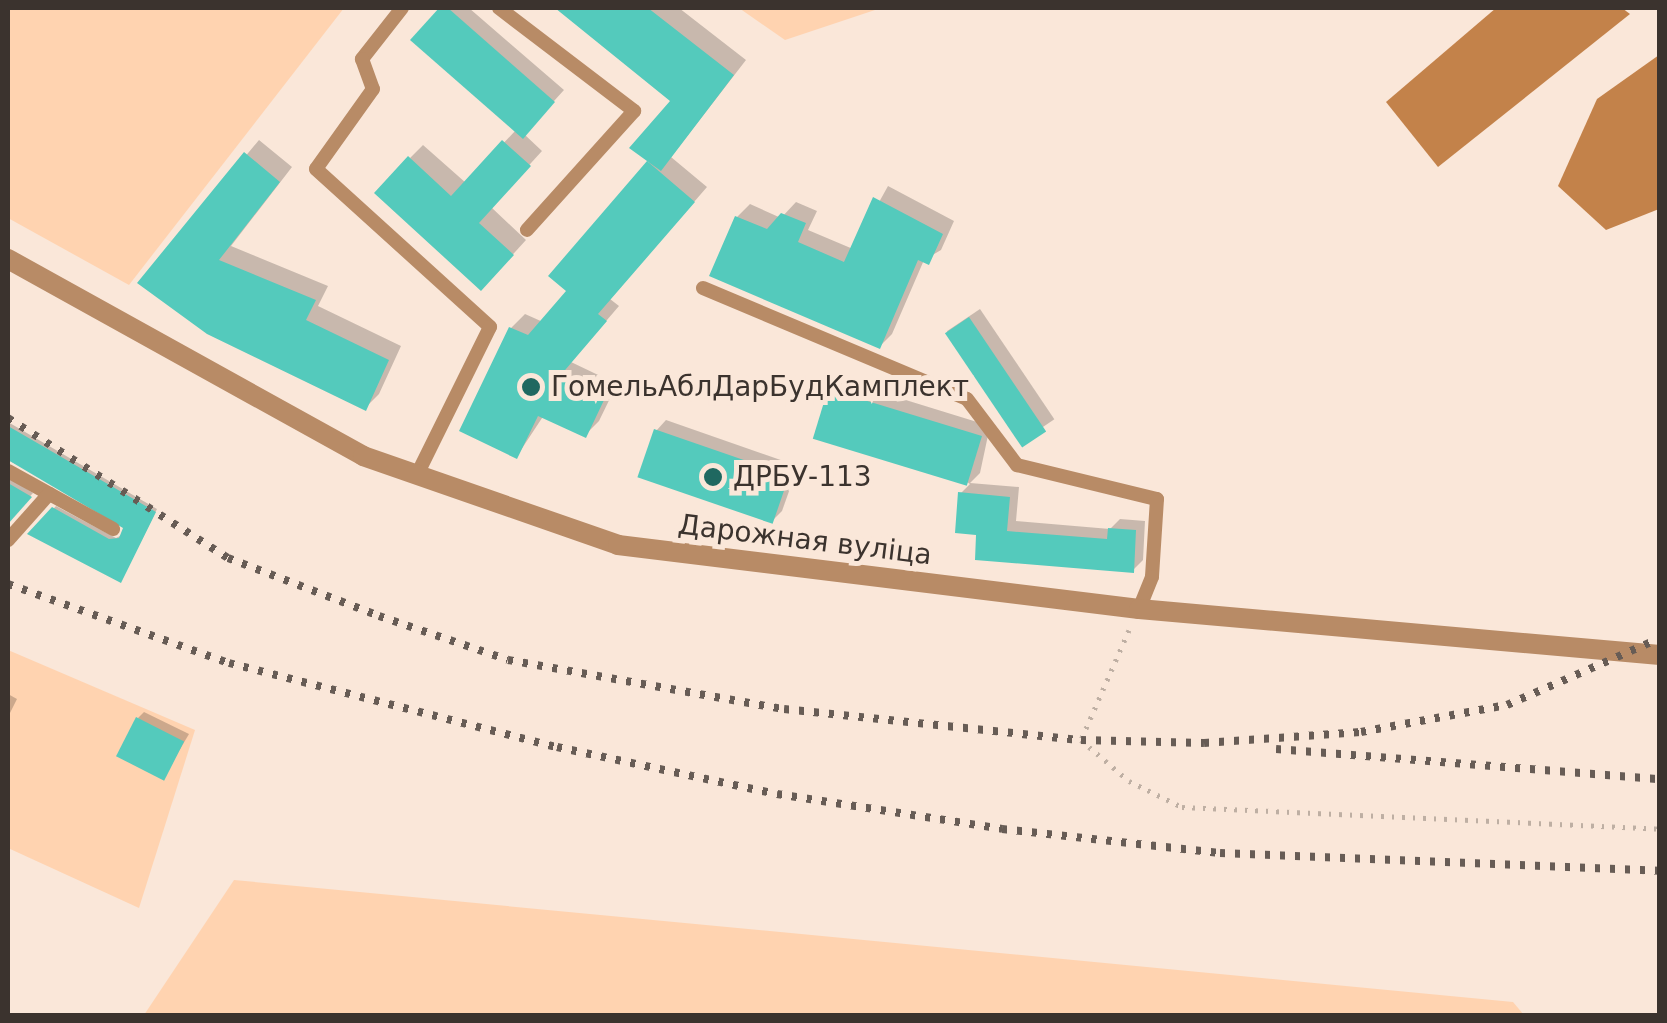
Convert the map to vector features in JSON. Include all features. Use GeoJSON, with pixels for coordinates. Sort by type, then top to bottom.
{"type":"FeatureCollection","features":[{"type":"Feature","properties":{"kind":"street","name":"Дарожная вуліца"},"geometry":{"type":"LineString","coordinates":[[8,259],[363,456],[618,545],[1138,609],[1660,655]]}},
{"type":"Feature","properties":{"kind":"lane"},"geometry":{"type":"LineString","coordinates":[[402,8],[362,59],[374,90],[316,169],[490,328],[418,475]]}},
{"type":"Feature","properties":{"kind":"lane"},"geometry":{"type":"LineString","coordinates":[[499,8],[634,110],[527,230]]}},
{"type":"Feature","properties":{"kind":"lane"},"geometry":{"type":"LineString","coordinates":[[703,288],[967,399],[1017,464],[1158,499],[1152,576],[1138,609]]}},
{"type":"Feature","properties":{"kind":"lane"},"geometry":{"type":"LineString","coordinates":[[8,471],[113,530]]}},
{"type":"Feature","properties":{"kind":"lane"},"geometry":{"type":"LineString","coordinates":[[8,540],[49,494]]}},
{"type":"Feature","properties":{"kind":"path"},"geometry":{"type":"LineString","coordinates":[[1138,609],[1081,740],[1129,781],[1182,807],[1660,829]]}},
{"type":"Feature","properties":{"kind":"shaded area"},"geometry":{"type":"Polygon","coordinates":[[[8,8],[344,8],[129,285],[8,218],[8,8]]]}},
{"type":"Feature","properties":{"kind":"shaded area"},"geometry":{"type":"Polygon","coordinates":[[[739,8],[876,8],[878,9],[785,40],[739,8]]]}},
{"type":"Feature","properties":{"kind":"shaded area"},"geometry":{"type":"Polygon","coordinates":[[[1496,8],[1622,8],[1630,14],[1438,167],[1386,102],[1496,8]]]}},
{"type":"Feature","properties":{"kind":"shaded area"},"geometry":{"type":"Polygon","coordinates":[[[1659,55],[1659,209],[1606,230],[1558,186],[1597,99],[1659,55]]]}},
{"type":"Feature","properties":{"kind":"shaded area"},"geometry":{"type":"Polygon","coordinates":[[[8,650],[195,730],[139,908],[8,848],[8,650]]]}},
{"type":"Feature","properties":{"kind":"shaded area"},"geometry":{"type":"Polygon","coordinates":[[[234,880],[1513,1002],[1524,1015],[144,1015],[234,880]]]}},
{"type":"Feature","properties":{"kind":"building"},"geometry":{"type":"Polygon","coordinates":[[[439,8],[448,8],[555,102],[523,139],[410,40],[439,8]]]}},
{"type":"Feature","properties":{"kind":"building"},"geometry":{"type":"Polygon","coordinates":[[[555,8],[648,8],[734,75],[661,171],[629,148],[670,101],[555,8]]]}},
{"type":"Feature","properties":{"kind":"building"},"geometry":{"type":"Polygon","coordinates":[[[502,140],[531,166],[479,223],[514,255],[481,291],[374,193],[408,156],[451,196],[502,140]]]}},
{"type":"Feature","properties":{"kind":"building"},"geometry":{"type":"Polygon","coordinates":[[[244,152],[280,182],[219,260],[316,300],[306,320],[389,360],[366,411],[207,334],[137,283],[244,152]]]}},
{"type":"Feature","properties":{"kind":"building"},"geometry":{"type":"Polygon","coordinates":[[[647,161],[695,202],[598,314],[607,321],[560,376],[605,398],[586,438],[538,416],[517,459],[459,431],[509,327],[528,335],[566,291],[548,276],[647,161]]]}},
{"type":"Feature","properties":{"kind":"building"},"geometry":{"type":"Polygon","coordinates":[[[873,197],[943,234],[929,265],[918,260],[880,349],[709,276],[735,216],[767,229],[781,213],[806,223],[798,242],[844,262],[873,197]]]}},
{"type":"Feature","properties":{"kind":"building"},"geometry":{"type":"Polygon","coordinates":[[[969,317],[1046,431],[1022,448],[945,333],[969,317]]]}},
{"type":"Feature","properties":{"kind":"building"},"geometry":{"type":"Polygon","coordinates":[[[828,389],[982,436],[967,486],[813,439],[828,389]]]}},
{"type":"Feature","properties":{"kind":"building"},"geometry":{"type":"Polygon","coordinates":[[[8,426],[156,512],[121,583],[27,534],[52,507],[109,539],[119,538],[123,528],[8,460],[8,426]]]}},
{"type":"Feature","properties":{"kind":"building","name":"ДРБУ-113"},"geometry":{"type":"Polygon","coordinates":[[[654,429],[789,476],[773,524],[637,477],[654,429]]]}},
{"type":"Feature","properties":{"kind":"building"},"geometry":{"type":"Polygon","coordinates":[[[8,483],[32,497],[8,524],[8,483]]]}},
{"type":"Feature","properties":{"kind":"building"},"geometry":{"type":"Polygon","coordinates":[[[958,492],[1010,497],[1007,531],[1107,539],[1108,528],[1136,530],[1134,573],[975,560],[976,535],[955,533],[958,492]]]}},
{"type":"Feature","properties":{"kind":"building"},"geometry":{"type":"Polygon","coordinates":[[[136,717],[184,742],[164,781],[116,756],[136,717]]]}},
{"type":"Feature","properties":{"kind":"railway"},"geometry":{"type":"LineString","coordinates":[[8,418],[228,558],[379,616],[508,660],[784,709],[1081,740],[1204,743],[1361,732],[1507,705],[1660,638]]}},
{"type":"Feature","properties":{"kind":"railway"},"geometry":{"type":"LineString","coordinates":[[8,584],[229,663],[557,747],[777,794],[1002,829],[1220,853],[1660,871]]}},
{"type":"Feature","properties":{"kind":"railway"},"geometry":{"type":"LineString","coordinates":[[1276,749],[1660,779]]}},
{"type":"Feature","properties":{"kind":"place","name":"ГомельАблДарБудКамплект"},"geometry":{"type":"Point","coordinates":[531,387]}},
{"type":"Feature","properties":{"kind":"place","name":"ДРБУ-113"},"geometry":{"type":"Point","coordinates":[713,477]}}]}
